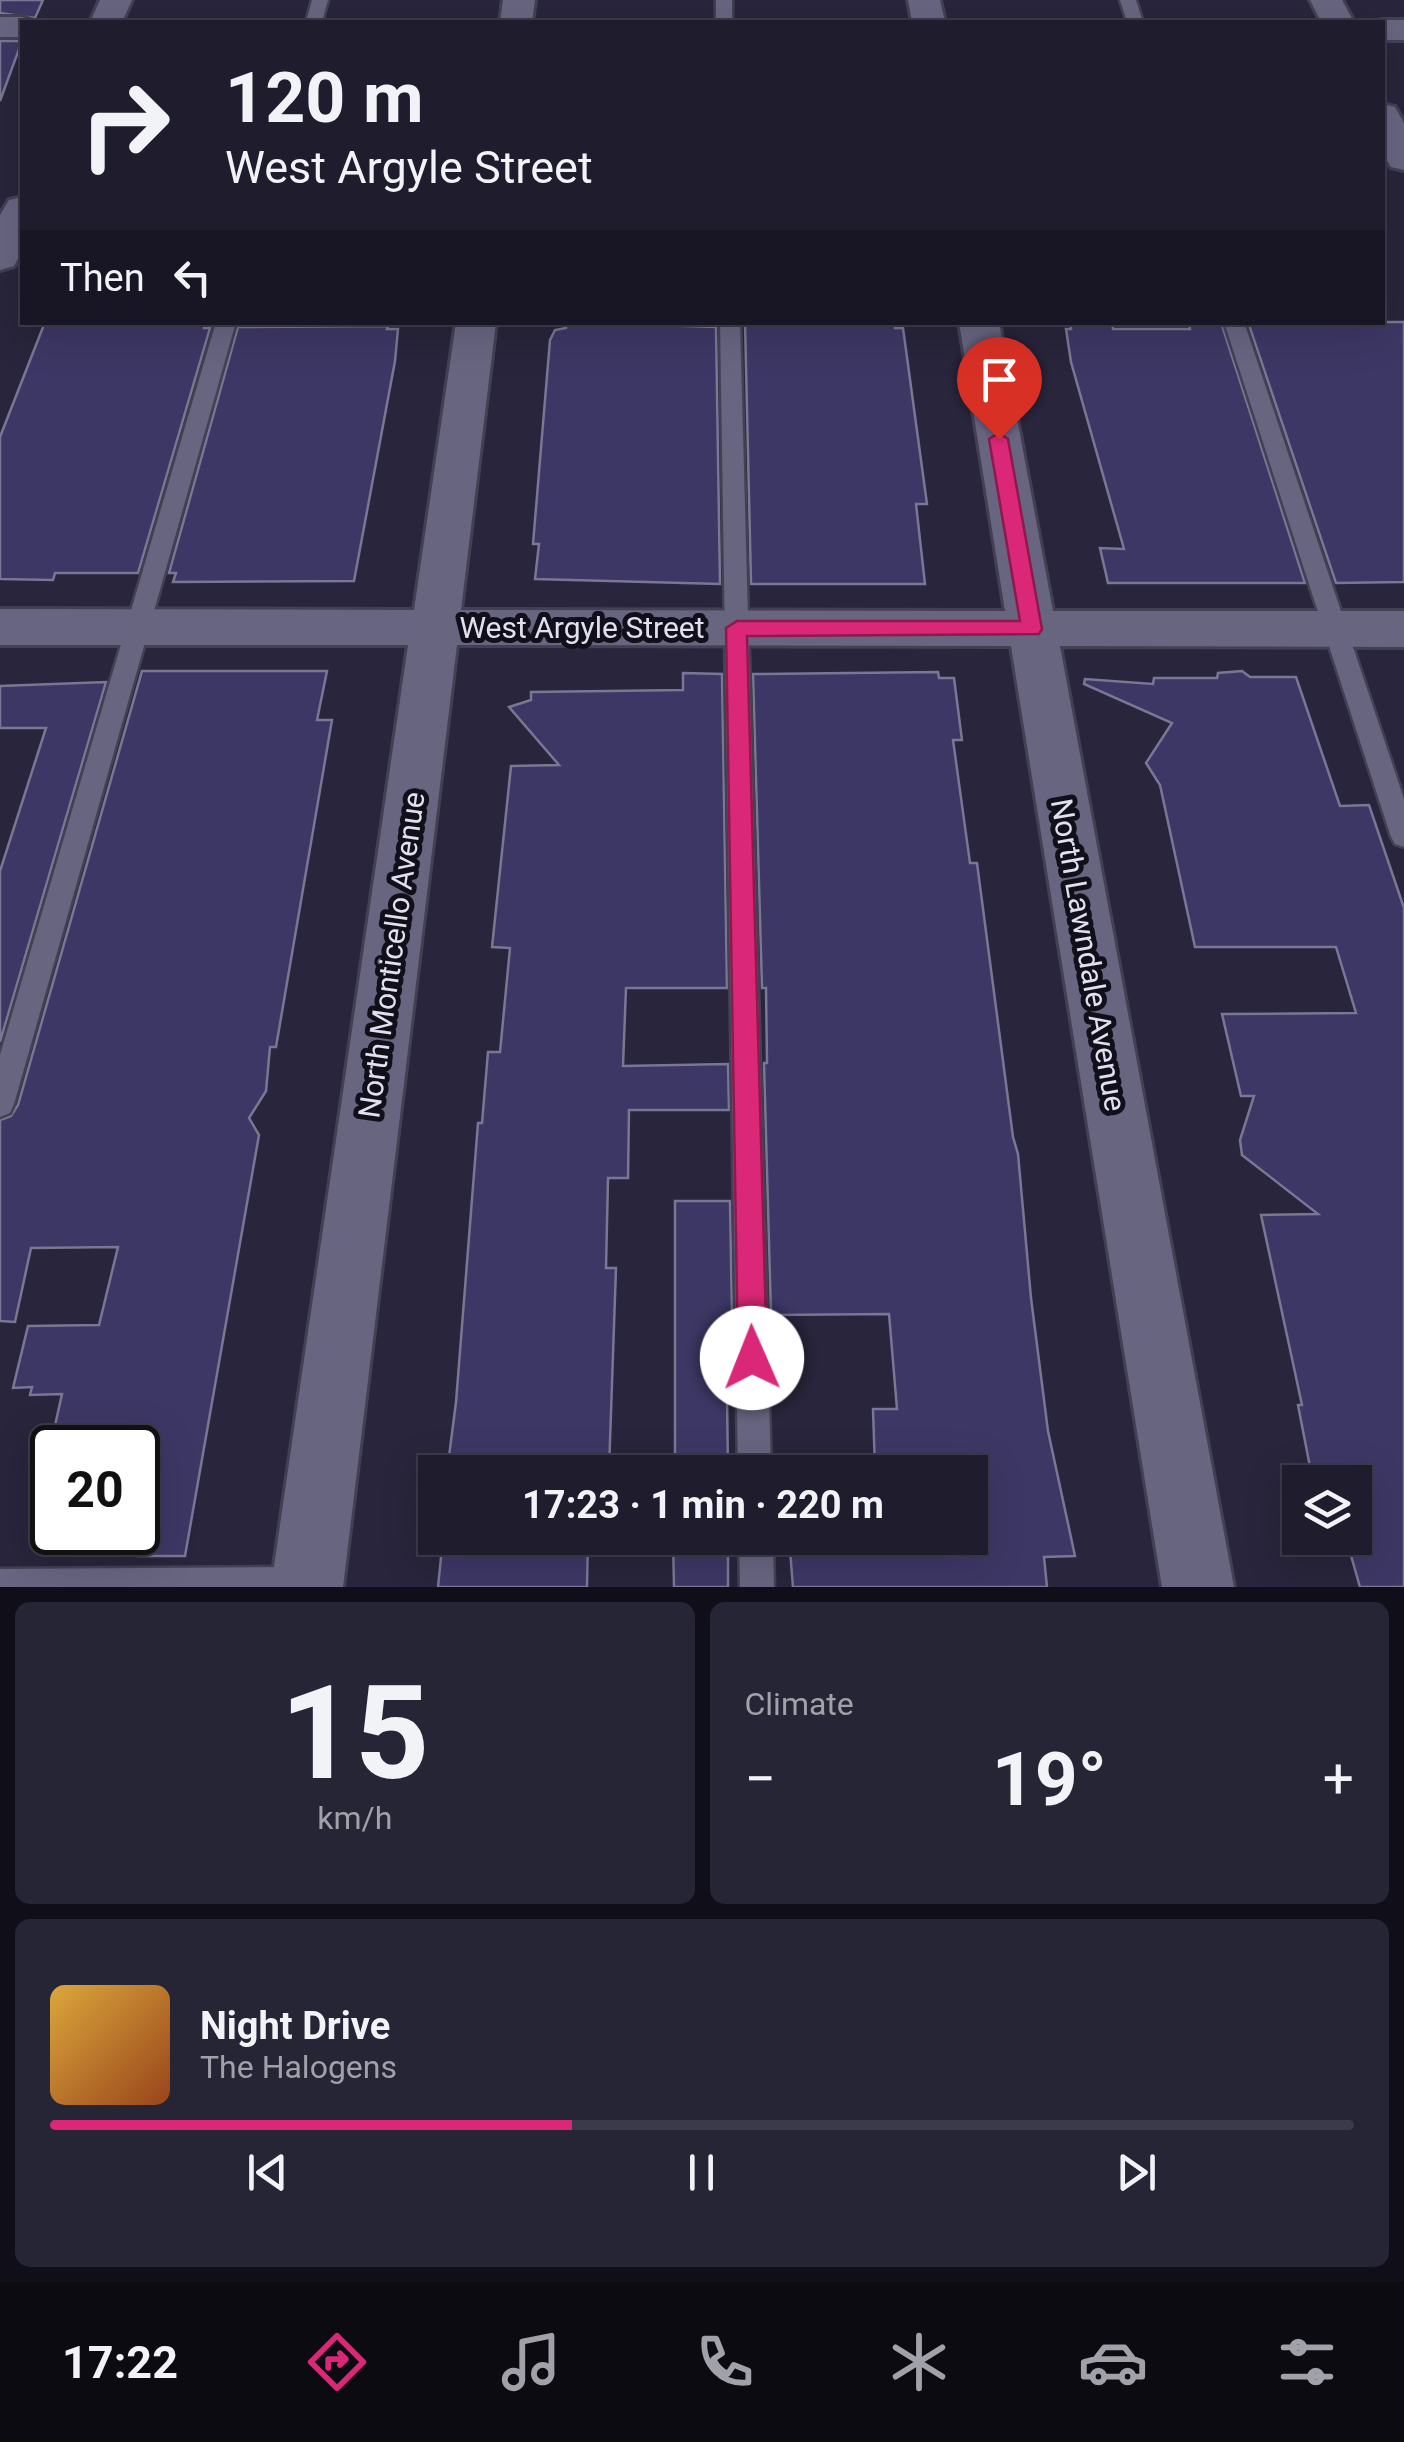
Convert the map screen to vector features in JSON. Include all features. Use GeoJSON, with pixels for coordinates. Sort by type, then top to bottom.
{"type":"FeatureCollection","features":[{"type":"Feature","properties":{"kind":"street"},"geometry":{"type":"LineString","coordinates":[[1385,121],[1404,159]]}},
{"type":"Feature","properties":{"kind":"street"},"geometry":{"type":"LineString","coordinates":[[0,258],[20,213]]}},
{"type":"Feature","properties":{"kind":"street","name":"North Monticello Avenue"},"geometry":{"type":"LineString","coordinates":[[307,1586],[476,325]]}},
{"type":"Feature","properties":{"kind":"street","name":"North Lawndale Avenue"},"geometry":{"type":"LineString","coordinates":[[980,325],[1198,1587]]}},
{"type":"Feature","properties":{"kind":"street","name":"West Argyle Street"},"geometry":{"type":"LineString","coordinates":[[0,627],[1404,630]]}},
{"type":"Feature","properties":{"kind":"lane"},"geometry":{"type":"LineString","coordinates":[[0,1104],[225,325]]}},
{"type":"Feature","properties":{"kind":"lane"},"geometry":{"type":"LineString","coordinates":[[730,325],[755,1455]]}},
{"type":"Feature","properties":{"kind":"lane"},"geometry":{"type":"LineString","coordinates":[[1235,325],[1404,837]]}},
{"type":"Feature","properties":{"kind":"lane"},"geometry":{"type":"LineString","coordinates":[[757,1555],[758,1587]]}},
{"type":"Feature","properties":{"kind":"lane"},"geometry":{"type":"LineString","coordinates":[[0,1586],[307,1586]]}},
{"type":"Feature","properties":{"kind":"building"},"geometry":{"type":"Polygon","coordinates":[[[0,0],[43,0],[35,18],[0,13],[0,0]]]}},
{"type":"Feature","properties":{"kind":"building"},"geometry":{"type":"Polygon","coordinates":[[[0,41],[20,41],[20,46],[0,101],[0,41]]]}},
{"type":"Feature","properties":{"kind":"building"},"geometry":{"type":"Polygon","coordinates":[[[1404,322],[1404,582],[1336,583],[1249,325],[1404,322]]]}},
{"type":"Feature","properties":{"kind":"building"},"geometry":{"type":"Polygon","coordinates":[[[44,325],[210,328],[138,573],[55,573],[53,580],[0,579],[0,437],[44,325]]]}},
{"type":"Feature","properties":{"kind":"building"},"geometry":{"type":"Polygon","coordinates":[[[745,325],[903,328],[927,504],[916,504],[925,584],[751,584],[745,325]]]}},
{"type":"Feature","properties":{"kind":"building"},"geometry":{"type":"Polygon","coordinates":[[[1070,325],[1190,329],[1189,325],[1222,325],[1305,583],[1108,583],[1100,548],[1124,549],[1071,362],[1066,329],[1071,329],[1070,325]]]}},
{"type":"Feature","properties":{"kind":"building"},"geometry":{"type":"Polygon","coordinates":[[[388,326],[387,329],[398,329],[395,361],[354,581],[173,582],[176,573],[169,573],[238,327],[388,326]]]}},
{"type":"Feature","properties":{"kind":"building"},"geometry":{"type":"Polygon","coordinates":[[[716,327],[720,584],[535,579],[539,544],[533,544],[550,340],[555,330],[716,327]]]}},
{"type":"Feature","properties":{"kind":"building"},"geometry":{"type":"Polygon","coordinates":[[[142,671],[327,671],[317,720],[332,720],[276,1047],[270,1047],[266,1091],[249,1118],[259,1135],[185,1556],[138,1556],[160,1555],[160,1425],[55,1425],[62,1394],[30,1395],[32,1387],[13,1388],[28,1326],[99,1325],[118,1247],[31,1248],[15,1322],[0,1321],[0,1120],[11,1116],[18,1105],[142,671]]]}},
{"type":"Feature","properties":{"kind":"building"},"geometry":{"type":"Polygon","coordinates":[[[1242,671],[1250,677],[1296,677],[1340,806],[1369,805],[1404,908],[1404,1587],[1360,1587],[1351,1555],[1372,1555],[1372,1465],[1310,1465],[1298,1405],[1302,1405],[1261,1215],[1318,1214],[1242,1155],[1240,1140],[1254,1096],[1241,1096],[1222,1014],[1356,1013],[1336,947],[1195,947],[1160,785],[1146,763],[1172,723],[1084,684],[1085,679],[1153,684],[1154,678],[1217,678],[1218,673],[1242,671]]]}},
{"type":"Feature","properties":{"kind":"building"},"geometry":{"type":"Polygon","coordinates":[[[938,672],[939,678],[954,678],[962,740],[953,740],[970,863],[977,863],[1018,1154],[1048,1431],[1075,1556],[1044,1557],[1047,1587],[793,1587],[790,1555],[988,1555],[988,1455],[875,1455],[873,1409],[897,1409],[889,1314],[771,1315],[764,1063],[766,988],[762,988],[753,674],[938,672]]]}},
{"type":"Feature","properties":{"kind":"building"},"geometry":{"type":"Polygon","coordinates":[[[683,673],[722,674],[727,988],[626,988],[623,1066],[728,1064],[729,1110],[629,1110],[628,1178],[608,1178],[606,1268],[616,1268],[610,1455],[449,1455],[478,1123],[482,1123],[488,1052],[500,1052],[510,948],[492,947],[511,766],[559,765],[509,707],[531,700],[531,692],[683,690],[683,673]]]}},
{"type":"Feature","properties":{"kind":"building"},"geometry":{"type":"Polygon","coordinates":[[[106,682],[0,1042],[0,871],[46,728],[0,728],[0,686],[106,682]]]}},
{"type":"Feature","properties":{"kind":"building"},"geometry":{"type":"Polygon","coordinates":[[[675,1201],[730,1201],[732,1316],[726,1317],[728,1455],[675,1455],[675,1201]]]}},
{"type":"Feature","properties":{"kind":"building"},"geometry":{"type":"Polygon","coordinates":[[[441,1555],[588,1555],[587,1587],[438,1587],[441,1555]]]}},
{"type":"Feature","properties":{"kind":"building"},"geometry":{"type":"Polygon","coordinates":[[[673,1555],[728,1555],[728,1587],[674,1587],[673,1555]]]}},
{"type":"Feature","properties":{"kind":"route"},"geometry":{"type":"LineString","coordinates":[[752,1358],[737,628],[1031,629],[999,439]]}}]}
